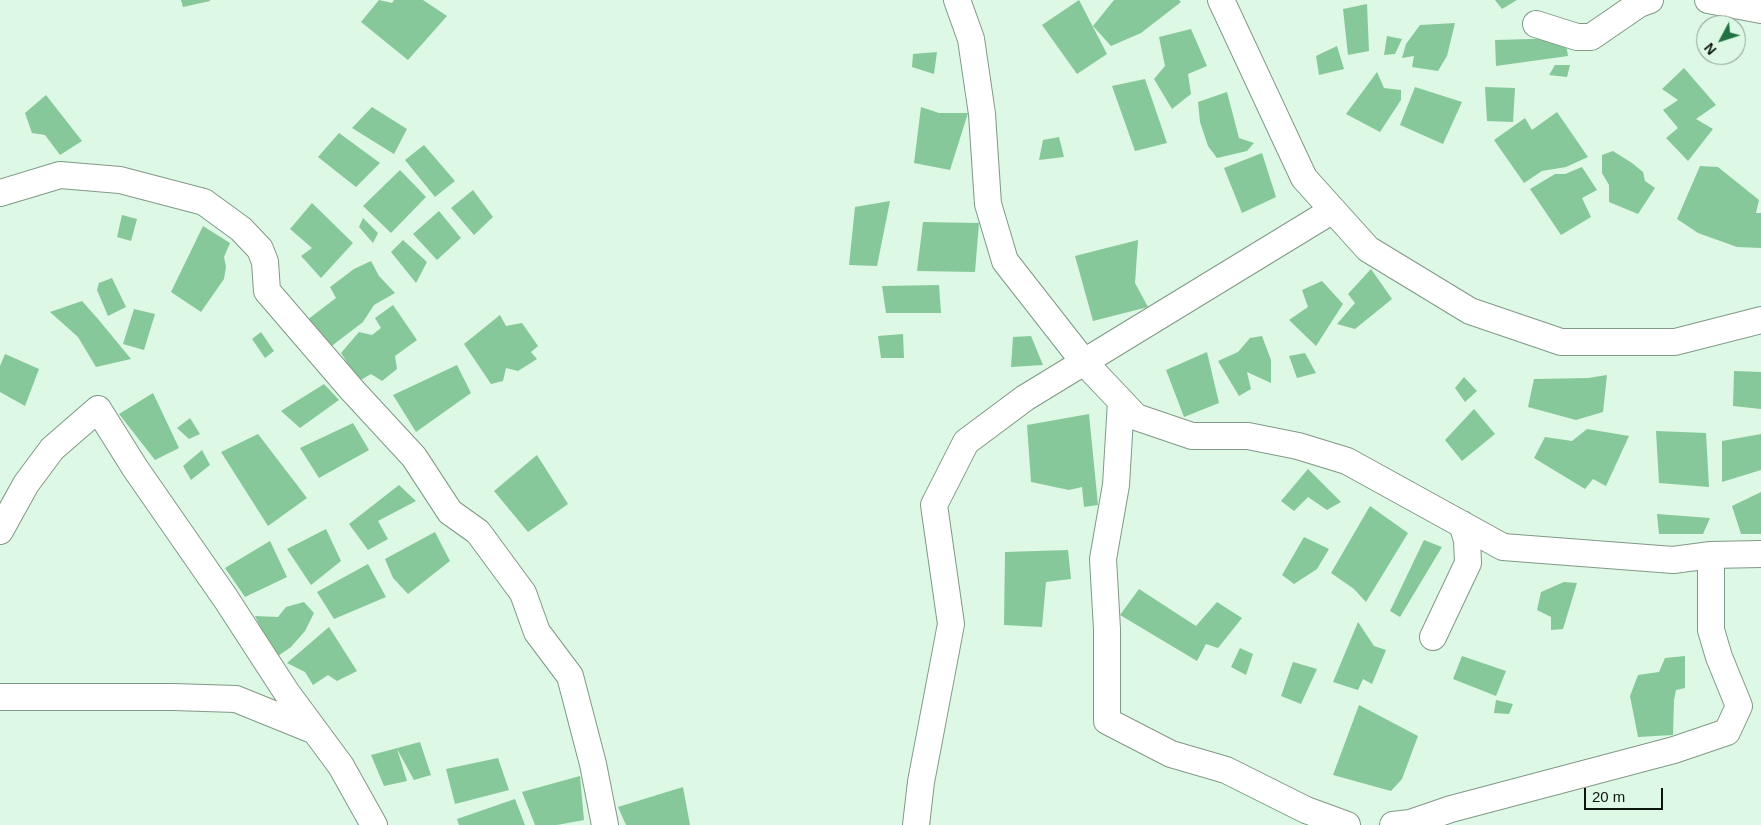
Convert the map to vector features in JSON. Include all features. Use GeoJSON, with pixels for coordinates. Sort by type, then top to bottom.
{"type":"FeatureCollection","features":[{"type":"Feature","properties":{"kind":"street"},"geometry":{"type":"LineString","coordinates":[[957,0],[971,39],[982,114],[988,204],[1005,262],[1084,362],[1136,418],[1192,436],[1248,436],[1298,446],[1347,461],[1503,547],[1673,560],[1711,555],[1761,554]]}},
{"type":"Feature","properties":{"kind":"street"},"geometry":{"type":"LineString","coordinates":[[1221,0],[1304,178],[1368,249],[1470,311],[1560,342],[1675,342],[1761,320]]}},
{"type":"Feature","properties":{"kind":"street"},"geometry":{"type":"LineString","coordinates":[[1536,24],[1576,37],[1591,36],[1639,4],[1650,0]]}},
{"type":"Feature","properties":{"kind":"street"},"geometry":{"type":"LineString","coordinates":[[1708,0],[1761,10]]}},
{"type":"Feature","properties":{"kind":"street"},"geometry":{"type":"LineString","coordinates":[[0,193],[60,174],[120,180],[204,202],[241,230],[260,249],[265,262],[267,291],[352,391],[414,457],[450,512],[478,532],[523,594],[537,632],[570,676],[593,764],[605,825]]}},
{"type":"Feature","properties":{"kind":"street"},"geometry":{"type":"LineString","coordinates":[[916,825],[921,782],[951,624],[934,505],[966,442],[1025,398],[1333,210]]}},
{"type":"Feature","properties":{"kind":"street"},"geometry":{"type":"LineString","coordinates":[[1121,401],[1116,485],[1103,559],[1107,628],[1107,721],[1171,754],[1226,770],[1306,810],[1348,825]]}},
{"type":"Feature","properties":{"kind":"street"},"geometry":{"type":"LineString","coordinates":[[0,531],[26,484],[52,449],[98,409],[135,468],[226,599],[287,693],[341,766],[374,825]]}},
{"type":"Feature","properties":{"kind":"street"},"geometry":{"type":"LineString","coordinates":[[1433,637],[1468,563],[1467,540],[1462,524]]}},
{"type":"Feature","properties":{"kind":"street"},"geometry":{"type":"LineString","coordinates":[[1393,825],[1410,823],[1450,809],[1674,750],[1727,732],[1739,706],[1719,657],[1711,630],[1711,555]]}},
{"type":"Feature","properties":{"kind":"street"},"geometry":{"type":"LineString","coordinates":[[0,697],[236,699],[315,731]]}},
{"type":"Feature","properties":{"kind":"building"},"geometry":{"type":"Polygon","coordinates":[[[181,0],[210,0],[210,1],[183,7],[181,0]]]}},
{"type":"Feature","properties":{"kind":"building"},"geometry":{"type":"Polygon","coordinates":[[[379,0],[392,3],[394,0],[423,0],[447,16],[408,60],[361,22],[379,0]]]}},
{"type":"Feature","properties":{"kind":"building"},"geometry":{"type":"Polygon","coordinates":[[[1079,0],[1107,54],[1077,74],[1042,25],[1079,0]]]}},
{"type":"Feature","properties":{"kind":"building"},"geometry":{"type":"Polygon","coordinates":[[[1114,0],[1179,0],[1181,2],[1141,33],[1111,46],[1093,26],[1114,0]]]}},
{"type":"Feature","properties":{"kind":"building"},"geometry":{"type":"Polygon","coordinates":[[[1495,0],[1517,0],[1502,9],[1495,0]]]}},
{"type":"Feature","properties":{"kind":"building"},"geometry":{"type":"Polygon","coordinates":[[[1367,4],[1369,51],[1348,55],[1343,9],[1367,4]]]}},
{"type":"Feature","properties":{"kind":"building"},"geometry":{"type":"Polygon","coordinates":[[[1455,23],[1447,56],[1438,71],[1412,67],[1414,56],[1402,58],[1406,44],[1420,25],[1455,23]]]}},
{"type":"Feature","properties":{"kind":"building"},"geometry":{"type":"Polygon","coordinates":[[[1191,29],[1207,66],[1188,74],[1191,94],[1172,109],[1154,79],[1165,66],[1159,37],[1191,29]]]}},
{"type":"Feature","properties":{"kind":"building"},"geometry":{"type":"Polygon","coordinates":[[[1387,36],[1402,39],[1395,54],[1384,55],[1387,36]]]}},
{"type":"Feature","properties":{"kind":"building"},"geometry":{"type":"Polygon","coordinates":[[[1565,38],[1568,56],[1496,66],[1495,40],[1565,38]]]}},
{"type":"Feature","properties":{"kind":"building"},"geometry":{"type":"Polygon","coordinates":[[[1337,46],[1344,69],[1319,75],[1316,56],[1337,46]]]}},
{"type":"Feature","properties":{"kind":"building"},"geometry":{"type":"Polygon","coordinates":[[[937,52],[934,74],[912,67],[913,54],[937,52]]]}},
{"type":"Feature","properties":{"kind":"building"},"geometry":{"type":"Polygon","coordinates":[[[1555,65],[1570,65],[1567,77],[1549,75],[1555,65]]]}},
{"type":"Feature","properties":{"kind":"building"},"geometry":{"type":"Polygon","coordinates":[[[1684,68],[1716,105],[1696,119],[1713,129],[1688,161],[1666,138],[1678,128],[1663,110],[1678,100],[1662,89],[1684,68]]]}},
{"type":"Feature","properties":{"kind":"building"},"geometry":{"type":"Polygon","coordinates":[[[1377,72],[1384,88],[1401,90],[1401,100],[1380,132],[1346,114],[1377,72]]]}},
{"type":"Feature","properties":{"kind":"building"},"geometry":{"type":"Polygon","coordinates":[[[1145,79],[1167,143],[1135,151],[1112,86],[1145,79]]]}},
{"type":"Feature","properties":{"kind":"building"},"geometry":{"type":"Polygon","coordinates":[[[1415,87],[1462,102],[1443,144],[1400,125],[1415,87]]]}},
{"type":"Feature","properties":{"kind":"building"},"geometry":{"type":"Polygon","coordinates":[[[1485,87],[1515,88],[1513,122],[1487,121],[1485,87]]]}},
{"type":"Feature","properties":{"kind":"building"},"geometry":{"type":"Polygon","coordinates":[[[1227,92],[1239,138],[1254,143],[1247,151],[1217,158],[1208,146],[1200,122],[1198,102],[1227,92]]]}},
{"type":"Feature","properties":{"kind":"building"},"geometry":{"type":"Polygon","coordinates":[[[46,95],[82,141],[60,155],[45,135],[32,133],[25,113],[46,95]]]}},
{"type":"Feature","properties":{"kind":"building"},"geometry":{"type":"Polygon","coordinates":[[[372,107],[407,129],[394,154],[352,128],[372,107]]]}},
{"type":"Feature","properties":{"kind":"building"},"geometry":{"type":"Polygon","coordinates":[[[921,107],[939,113],[968,113],[950,170],[914,163],[921,107]]]}},
{"type":"Feature","properties":{"kind":"building"},"geometry":{"type":"Polygon","coordinates":[[[1557,112],[1588,157],[1566,167],[1542,171],[1524,183],[1494,140],[1525,118],[1532,130],[1557,112]]]}},
{"type":"Feature","properties":{"kind":"building"},"geometry":{"type":"Polygon","coordinates":[[[339,133],[380,163],[356,187],[318,157],[339,133]]]}},
{"type":"Feature","properties":{"kind":"building"},"geometry":{"type":"Polygon","coordinates":[[[1059,137],[1064,157],[1039,160],[1043,140],[1059,137]]]}},
{"type":"Feature","properties":{"kind":"building"},"geometry":{"type":"Polygon","coordinates":[[[424,145],[455,181],[435,197],[405,160],[424,145]]]}},
{"type":"Feature","properties":{"kind":"building"},"geometry":{"type":"Polygon","coordinates":[[[1613,151],[1643,172],[1645,181],[1655,188],[1638,214],[1609,202],[1609,185],[1602,173],[1602,155],[1613,151]]]}},
{"type":"Feature","properties":{"kind":"building"},"geometry":{"type":"Polygon","coordinates":[[[1262,153],[1276,197],[1242,213],[1224,168],[1262,153]]]}},
{"type":"Feature","properties":{"kind":"building"},"geometry":{"type":"Polygon","coordinates":[[[1700,166],[1718,167],[1759,200],[1756,213],[1761,213],[1761,248],[1737,247],[1698,233],[1677,219],[1700,166]]]}},
{"type":"Feature","properties":{"kind":"building"},"geometry":{"type":"Polygon","coordinates":[[[1582,167],[1597,190],[1582,198],[1591,217],[1561,235],[1530,189],[1555,174],[1565,174],[1582,167]]]}},
{"type":"Feature","properties":{"kind":"building"},"geometry":{"type":"Polygon","coordinates":[[[400,170],[426,197],[391,233],[363,206],[400,170]]]}},
{"type":"Feature","properties":{"kind":"building"},"geometry":{"type":"Polygon","coordinates":[[[473,190],[493,217],[474,235],[451,208],[473,190]]]}},
{"type":"Feature","properties":{"kind":"building"},"geometry":{"type":"Polygon","coordinates":[[[890,201],[877,266],[849,265],[855,207],[890,201]]]}},
{"type":"Feature","properties":{"kind":"building"},"geometry":{"type":"Polygon","coordinates":[[[312,203],[353,243],[321,278],[301,256],[312,248],[290,229],[312,203]]]}},
{"type":"Feature","properties":{"kind":"building"},"geometry":{"type":"Polygon","coordinates":[[[439,211],[461,238],[437,260],[413,234],[439,211]]]}},
{"type":"Feature","properties":{"kind":"building"},"geometry":{"type":"Polygon","coordinates":[[[122,215],[137,219],[131,241],[117,237],[122,215]]]}},
{"type":"Feature","properties":{"kind":"building"},"geometry":{"type":"Polygon","coordinates":[[[363,218],[378,233],[373,243],[359,227],[363,218]]]}},
{"type":"Feature","properties":{"kind":"building"},"geometry":{"type":"Polygon","coordinates":[[[923,222],[979,223],[975,272],[917,271],[923,222]]]}},
{"type":"Feature","properties":{"kind":"building"},"geometry":{"type":"Polygon","coordinates":[[[203,226],[230,243],[224,257],[226,267],[224,279],[201,312],[171,292],[203,226]]]}},
{"type":"Feature","properties":{"kind":"building"},"geometry":{"type":"Polygon","coordinates":[[[403,240],[427,262],[416,283],[391,252],[403,240]]]}},
{"type":"Feature","properties":{"kind":"building"},"geometry":{"type":"Polygon","coordinates":[[[1138,240],[1135,283],[1148,307],[1093,321],[1075,256],[1138,240]]]}},
{"type":"Feature","properties":{"kind":"building"},"geometry":{"type":"Polygon","coordinates":[[[371,261],[379,276],[395,293],[374,305],[363,322],[329,348],[307,320],[336,298],[330,287],[354,269],[371,261]]]}},
{"type":"Feature","properties":{"kind":"building"},"geometry":{"type":"Polygon","coordinates":[[[1371,269],[1392,299],[1355,329],[1337,324],[1355,303],[1348,294],[1371,269]]]}},
{"type":"Feature","properties":{"kind":"building"},"geometry":{"type":"Polygon","coordinates":[[[112,278],[126,307],[108,316],[97,290],[99,283],[112,278]]]}},
{"type":"Feature","properties":{"kind":"building"},"geometry":{"type":"Polygon","coordinates":[[[1322,281],[1343,304],[1316,346],[1289,320],[1308,307],[1302,290],[1322,281]]]}},
{"type":"Feature","properties":{"kind":"building"},"geometry":{"type":"Polygon","coordinates":[[[939,285],[941,313],[886,313],[882,286],[939,285]]]}},
{"type":"Feature","properties":{"kind":"building"},"geometry":{"type":"Polygon","coordinates":[[[82,301],[131,359],[96,367],[78,337],[50,312],[82,301]]]}},
{"type":"Feature","properties":{"kind":"building"},"geometry":{"type":"Polygon","coordinates":[[[393,305],[417,340],[395,356],[397,369],[382,381],[371,374],[359,381],[341,353],[359,332],[372,335],[381,328],[375,318],[393,305]]]}},
{"type":"Feature","properties":{"kind":"building"},"geometry":{"type":"Polygon","coordinates":[[[134,309],[155,314],[144,350],[123,344],[134,309]]]}},
{"type":"Feature","properties":{"kind":"building"},"geometry":{"type":"Polygon","coordinates":[[[500,315],[506,326],[522,323],[538,346],[531,352],[537,359],[518,371],[506,368],[503,381],[491,384],[464,344],[500,315]]]}},
{"type":"Feature","properties":{"kind":"building"},"geometry":{"type":"Polygon","coordinates":[[[261,332],[274,351],[265,358],[252,339],[261,332]]]}},
{"type":"Feature","properties":{"kind":"building"},"geometry":{"type":"Polygon","coordinates":[[[903,334],[904,358],[881,358],[878,336],[903,334]]]}},
{"type":"Feature","properties":{"kind":"building"},"geometry":{"type":"Polygon","coordinates":[[[1031,336],[1043,365],[1011,367],[1013,337],[1031,336]]]}},
{"type":"Feature","properties":{"kind":"building"},"geometry":{"type":"Polygon","coordinates":[[[1262,336],[1271,360],[1271,383],[1247,372],[1251,389],[1239,396],[1218,361],[1238,352],[1250,338],[1262,336]]]}},
{"type":"Feature","properties":{"kind":"building"},"geometry":{"type":"Polygon","coordinates":[[[1207,352],[1219,403],[1184,417],[1166,370],[1207,352]]]}},
{"type":"Feature","properties":{"kind":"building"},"geometry":{"type":"Polygon","coordinates":[[[1305,353],[1316,373],[1297,378],[1289,356],[1305,353]]]}},
{"type":"Feature","properties":{"kind":"building"},"geometry":{"type":"Polygon","coordinates":[[[5,354],[39,369],[25,406],[0,392],[0,366],[5,354]]]}},
{"type":"Feature","properties":{"kind":"building"},"geometry":{"type":"Polygon","coordinates":[[[457,365],[471,393],[416,432],[393,395],[457,365]]]}},
{"type":"Feature","properties":{"kind":"building"},"geometry":{"type":"Polygon","coordinates":[[[1734,371],[1761,372],[1761,409],[1733,406],[1734,371]]]}},
{"type":"Feature","properties":{"kind":"building"},"geometry":{"type":"Polygon","coordinates":[[[1607,375],[1603,412],[1576,420],[1528,407],[1534,379],[1588,378],[1607,375]]]}},
{"type":"Feature","properties":{"kind":"building"},"geometry":{"type":"Polygon","coordinates":[[[1464,377],[1477,391],[1465,402],[1455,388],[1464,377]]]}},
{"type":"Feature","properties":{"kind":"building"},"geometry":{"type":"Polygon","coordinates":[[[324,384],[339,400],[300,428],[281,411],[324,384]]]}},
{"type":"Feature","properties":{"kind":"building"},"geometry":{"type":"Polygon","coordinates":[[[153,393],[179,448],[155,460],[119,414],[153,393]]]}},
{"type":"Feature","properties":{"kind":"building"},"geometry":{"type":"Polygon","coordinates":[[[1474,409],[1495,434],[1462,461],[1445,440],[1474,409]]]}},
{"type":"Feature","properties":{"kind":"building"},"geometry":{"type":"Polygon","coordinates":[[[1089,414],[1098,505],[1084,507],[1082,487],[1069,490],[1031,482],[1027,425],[1089,414]]]}},
{"type":"Feature","properties":{"kind":"building"},"geometry":{"type":"Polygon","coordinates":[[[190,418],[200,434],[189,439],[177,428],[190,418]]]}},
{"type":"Feature","properties":{"kind":"building"},"geometry":{"type":"Polygon","coordinates":[[[353,423],[369,450],[319,478],[300,448],[353,423]]]}},
{"type":"Feature","properties":{"kind":"building"},"geometry":{"type":"Polygon","coordinates":[[[1587,429],[1629,436],[1606,486],[1593,479],[1585,489],[1534,458],[1545,437],[1572,441],[1587,429]]]}},
{"type":"Feature","properties":{"kind":"building"},"geometry":{"type":"Polygon","coordinates":[[[1656,431],[1706,433],[1709,487],[1659,483],[1656,431]]]}},
{"type":"Feature","properties":{"kind":"building"},"geometry":{"type":"Polygon","coordinates":[[[258,434],[307,498],[268,526],[221,452],[258,434]]]}},
{"type":"Feature","properties":{"kind":"building"},"geometry":{"type":"Polygon","coordinates":[[[1761,434],[1761,470],[1722,482],[1722,441],[1761,434]]]}},
{"type":"Feature","properties":{"kind":"building"},"geometry":{"type":"Polygon","coordinates":[[[202,450],[210,465],[191,480],[183,466],[202,450]]]}},
{"type":"Feature","properties":{"kind":"building"},"geometry":{"type":"Polygon","coordinates":[[[537,455],[568,504],[528,532],[494,491],[537,455]]]}},
{"type":"Feature","properties":{"kind":"building"},"geometry":{"type":"Polygon","coordinates":[[[1308,469],[1341,502],[1327,510],[1308,497],[1294,511],[1281,501],[1308,469]]]}},
{"type":"Feature","properties":{"kind":"building"},"geometry":{"type":"Polygon","coordinates":[[[399,485],[416,501],[378,521],[388,539],[368,550],[349,524],[399,485]]]}},
{"type":"Feature","properties":{"kind":"building"},"geometry":{"type":"Polygon","coordinates":[[[1761,492],[1761,534],[1741,534],[1732,506],[1761,492]]]}},
{"type":"Feature","properties":{"kind":"building"},"geometry":{"type":"Polygon","coordinates":[[[1370,506],[1408,533],[1366,602],[1354,589],[1331,573],[1370,506]]]}},
{"type":"Feature","properties":{"kind":"building"},"geometry":{"type":"Polygon","coordinates":[[[1657,514],[1710,518],[1703,534],[1659,534],[1657,514]]]}},
{"type":"Feature","properties":{"kind":"building"},"geometry":{"type":"Polygon","coordinates":[[[326,529],[341,561],[311,585],[287,549],[326,529]]]}},
{"type":"Feature","properties":{"kind":"building"},"geometry":{"type":"Polygon","coordinates":[[[435,532],[450,561],[408,594],[393,578],[385,559],[435,532]]]}},
{"type":"Feature","properties":{"kind":"building"},"geometry":{"type":"Polygon","coordinates":[[[1304,537],[1329,549],[1317,569],[1294,584],[1282,575],[1304,537]]]}},
{"type":"Feature","properties":{"kind":"building"},"geometry":{"type":"Polygon","coordinates":[[[1424,540],[1442,547],[1400,617],[1390,611],[1424,540]]]}},
{"type":"Feature","properties":{"kind":"building"},"geometry":{"type":"Polygon","coordinates":[[[270,541],[287,577],[245,597],[225,568],[270,541]]]}},
{"type":"Feature","properties":{"kind":"building"},"geometry":{"type":"Polygon","coordinates":[[[1068,550],[1071,579],[1046,582],[1042,627],[1004,625],[1005,552],[1068,550]]]}},
{"type":"Feature","properties":{"kind":"building"},"geometry":{"type":"Polygon","coordinates":[[[368,564],[386,597],[334,619],[317,592],[368,564]]]}},
{"type":"Feature","properties":{"kind":"building"},"geometry":{"type":"Polygon","coordinates":[[[1564,582],[1577,583],[1563,629],[1551,630],[1551,617],[1537,610],[1541,592],[1564,582]]]}},
{"type":"Feature","properties":{"kind":"building"},"geometry":{"type":"Polygon","coordinates":[[[1139,589],[1196,626],[1217,602],[1242,618],[1218,648],[1206,644],[1197,661],[1120,615],[1139,589]]]}},
{"type":"Feature","properties":{"kind":"building"},"geometry":{"type":"Polygon","coordinates":[[[304,602],[314,613],[305,631],[291,647],[275,658],[255,616],[278,617],[286,607],[304,602]]]}},
{"type":"Feature","properties":{"kind":"building"},"geometry":{"type":"Polygon","coordinates":[[[1358,622],[1374,646],[1386,650],[1372,684],[1363,679],[1358,690],[1333,682],[1358,622]]]}},
{"type":"Feature","properties":{"kind":"building"},"geometry":{"type":"Polygon","coordinates":[[[329,627],[357,671],[337,681],[328,675],[313,685],[305,672],[287,663],[329,627]]]}},
{"type":"Feature","properties":{"kind":"building"},"geometry":{"type":"Polygon","coordinates":[[[1240,648],[1253,654],[1246,675],[1231,667],[1240,648]]]}},
{"type":"Feature","properties":{"kind":"building"},"geometry":{"type":"Polygon","coordinates":[[[1462,656],[1506,671],[1496,696],[1453,679],[1462,656]]]}},
{"type":"Feature","properties":{"kind":"building"},"geometry":{"type":"Polygon","coordinates":[[[1685,656],[1685,688],[1676,690],[1673,735],[1638,737],[1630,696],[1638,675],[1659,672],[1665,658],[1685,656]]]}},
{"type":"Feature","properties":{"kind":"building"},"geometry":{"type":"Polygon","coordinates":[[[1293,662],[1317,669],[1301,704],[1281,696],[1293,662]]]}},
{"type":"Feature","properties":{"kind":"building"},"geometry":{"type":"Polygon","coordinates":[[[1496,700],[1513,704],[1509,714],[1494,713],[1496,700]]]}},
{"type":"Feature","properties":{"kind":"building"},"geometry":{"type":"Polygon","coordinates":[[[1359,705],[1418,736],[1402,779],[1391,791],[1333,775],[1359,705]]]}},
{"type":"Feature","properties":{"kind":"building"},"geometry":{"type":"Polygon","coordinates":[[[420,742],[431,775],[414,780],[397,749],[407,781],[384,786],[371,755],[420,742]]]}},
{"type":"Feature","properties":{"kind":"building"},"geometry":{"type":"Polygon","coordinates":[[[498,758],[509,790],[455,804],[446,769],[498,758]]]}},
{"type":"Feature","properties":{"kind":"building"},"geometry":{"type":"Polygon","coordinates":[[[580,776],[584,820],[557,825],[535,825],[522,792],[580,776]]]}},
{"type":"Feature","properties":{"kind":"building"},"geometry":{"type":"Polygon","coordinates":[[[683,787],[690,825],[626,825],[618,807],[683,787]]]}},
{"type":"Feature","properties":{"kind":"building"},"geometry":{"type":"Polygon","coordinates":[[[515,799],[525,825],[459,825],[457,819],[515,799]]]}}]}
